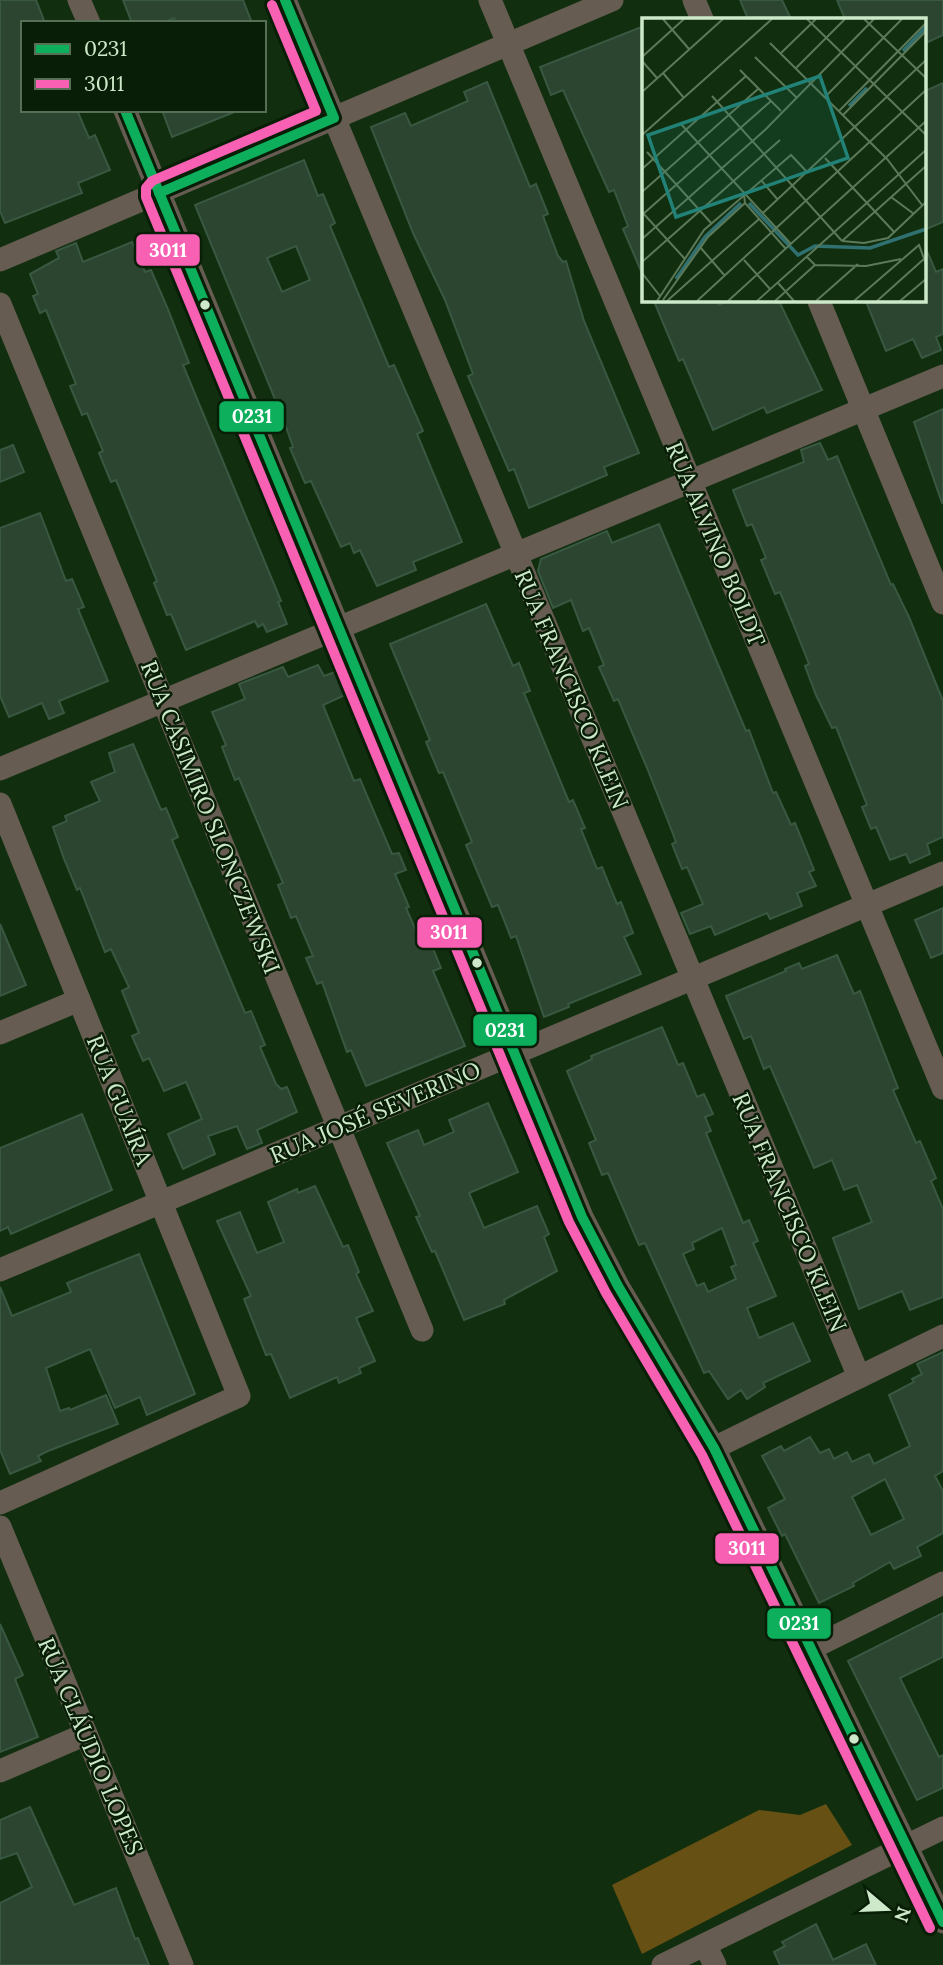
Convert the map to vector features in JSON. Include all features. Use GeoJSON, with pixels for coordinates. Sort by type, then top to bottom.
{"type":"FeatureCollection","features":[{"type":"Feature","properties":{"kind":"street"},"geometry":{"type":"LineString","coordinates":[[79,0],[88,21]]}},
{"type":"Feature","properties":{"kind":"street","name":"RUA FRANCISCO KLEIN"},"geometry":{"type":"LineString","coordinates":[[285,0],[859,1377]]}},
{"type":"Feature","properties":{"kind":"street","name":"RUA ALVINO BOLDT"},"geometry":{"type":"LineString","coordinates":[[490,0],[943,1088]]}},
{"type":"Feature","properties":{"kind":"street"},"geometry":{"type":"LineString","coordinates":[[0,260],[612,0]]}},
{"type":"Feature","properties":{"kind":"street"},"geometry":{"type":"LineString","coordinates":[[694,0],[702,18]]}},
{"type":"Feature","properties":{"kind":"street"},"geometry":{"type":"LineString","coordinates":[[126,112],[598,1252],[714,1448],[943,1922]]}},
{"type":"Feature","properties":{"kind":"street"},"geometry":{"type":"LineString","coordinates":[[819,301],[943,603]]}},
{"type":"Feature","properties":{"kind":"street","name":"RUA CASIMIRO SLONCZEWSKI"},"geometry":{"type":"LineString","coordinates":[[0,304],[422,1330]]}},
{"type":"Feature","properties":{"kind":"street"},"geometry":{"type":"LineString","coordinates":[[0,769],[943,376]]}},
{"type":"Feature","properties":{"kind":"street","name":"RUA GUAÍRA"},"geometry":{"type":"LineString","coordinates":[[0,804],[239,1396],[0,1503]]}},
{"type":"Feature","properties":{"kind":"street","name":"RUA JOSÉ SEVERINO"},"geometry":{"type":"LineString","coordinates":[[0,1270],[943,873]]}},
{"type":"Feature","properties":{"kind":"street"},"geometry":{"type":"LineString","coordinates":[[0,1033],[79,1000]]}},
{"type":"Feature","properties":{"kind":"street"},"geometry":{"type":"LineString","coordinates":[[714,1448],[943,1336]]}},
{"type":"Feature","properties":{"kind":"street","name":"RUA CLÁUDIO LOPES"},"geometry":{"type":"LineString","coordinates":[[0,1527],[182,1965]]}},
{"type":"Feature","properties":{"kind":"street"},"geometry":{"type":"LineString","coordinates":[[812,1648],[943,1583]]}},
{"type":"Feature","properties":{"kind":"street"},"geometry":{"type":"LineString","coordinates":[[0,1771],[86,1734]]}},
{"type":"Feature","properties":{"kind":"street"},"geometry":{"type":"LineString","coordinates":[[663,1965],[710,1955],[943,1828]]}},
{"type":"Feature","properties":{"kind":"shaded area"},"geometry":{"type":"Polygon","coordinates":[[[826,1804],[852,1845],[642,1954],[612,1885],[759,1810],[800,1815],[826,1804]]]}},
{"type":"Feature","properties":{"kind":"building"},"geometry":{"type":"Polygon","coordinates":[[[0,0],[36,0],[44,21],[21,21],[21,112],[78,112],[89,138],[95,135],[110,170],[78,183],[82,193],[5,223],[0,211],[0,0]]]}},
{"type":"Feature","properties":{"kind":"building"},"geometry":{"type":"Polygon","coordinates":[[[123,0],[243,0],[251,21],[175,21],[174,18],[167,21],[131,21],[123,0]]]}},
{"type":"Feature","properties":{"kind":"building"},"geometry":{"type":"Polygon","coordinates":[[[740,0],[782,0],[791,18],[748,18],[740,0]]]}},
{"type":"Feature","properties":{"kind":"building"},"geometry":{"type":"Polygon","coordinates":[[[837,0],[943,0],[943,35],[926,43],[926,18],[845,18],[837,0]]]}},
{"type":"Feature","properties":{"kind":"building"},"geometry":{"type":"Polygon","coordinates":[[[642,27],[642,273],[623,229],[628,226],[614,190],[609,192],[563,90],[551,95],[540,67],[642,27]]]}},
{"type":"Feature","properties":{"kind":"building"},"geometry":{"type":"Polygon","coordinates":[[[487,82],[530,187],[536,184],[548,214],[543,216],[558,256],[563,262],[566,261],[584,321],[639,453],[604,467],[607,475],[529,508],[514,469],[509,471],[468,376],[473,374],[445,300],[413,233],[371,127],[405,113],[411,126],[468,101],[464,92],[487,82]]]}},
{"type":"Feature","properties":{"kind":"building"},"geometry":{"type":"Polygon","coordinates":[[[943,83],[943,222],[926,229],[927,97],[926,91],[943,83]]]}},
{"type":"Feature","properties":{"kind":"building"},"geometry":{"type":"Polygon","coordinates":[[[163,112],[234,112],[172,137],[163,112]]]}},
{"type":"Feature","properties":{"kind":"building"},"geometry":{"type":"Polygon","coordinates":[[[304,160],[318,196],[323,194],[335,223],[330,226],[389,367],[394,365],[423,431],[417,434],[462,542],[413,562],[416,570],[377,586],[360,550],[354,553],[350,543],[341,547],[311,481],[305,483],[290,448],[293,447],[284,421],[195,205],[304,160]],[[296,246],[267,258],[282,292],[310,280],[296,246]]]}},
{"type":"Feature","properties":{"kind":"building"},"geometry":{"type":"Polygon","coordinates":[[[132,242],[145,272],[151,270],[167,307],[189,363],[183,365],[281,601],[278,602],[287,624],[267,632],[263,624],[258,627],[255,621],[186,650],[171,614],[167,615],[154,583],[157,581],[116,480],[111,482],[99,453],[103,451],[87,413],[82,415],[70,386],[76,384],[46,310],[40,313],[33,296],[38,294],[30,274],[59,258],[56,251],[76,243],[83,262],[132,242]]]}},
{"type":"Feature","properties":{"kind":"building"},"geometry":{"type":"Polygon","coordinates":[[[926,249],[936,272],[943,269],[943,334],[936,337],[941,350],[922,358],[913,339],[886,351],[866,301],[926,301],[926,249]]]}},
{"type":"Feature","properties":{"kind":"building"},"geometry":{"type":"Polygon","coordinates":[[[654,301],[717,301],[719,305],[728,301],[779,301],[822,390],[767,413],[764,407],[713,430],[683,359],[679,361],[654,301]]]}},
{"type":"Feature","properties":{"kind":"building"},"geometry":{"type":"Polygon","coordinates":[[[943,409],[943,502],[942,503],[914,422],[943,409]]]}},
{"type":"Feature","properties":{"kind":"building"},"geometry":{"type":"Polygon","coordinates":[[[820,443],[828,460],[837,456],[891,585],[893,584],[909,617],[943,701],[943,837],[927,844],[930,854],[910,863],[906,854],[890,860],[876,827],[871,829],[862,807],[867,805],[836,727],[832,728],[816,695],[805,666],[809,664],[794,626],[780,592],[775,594],[761,560],[766,558],[752,524],[747,526],[733,490],[804,462],[801,450],[820,443]]]}},
{"type":"Feature","properties":{"kind":"building"},"geometry":{"type":"Polygon","coordinates":[[[13,445],[24,472],[0,482],[0,450],[13,445]]]}},
{"type":"Feature","properties":{"kind":"building"},"geometry":{"type":"Polygon","coordinates":[[[40,513],[66,581],[72,579],[84,607],[78,609],[108,681],[59,701],[64,713],[49,719],[42,703],[9,717],[0,696],[0,528],[40,513]]]}},
{"type":"Feature","properties":{"kind":"building"},"geometry":{"type":"Polygon","coordinates":[[[659,524],[746,731],[749,730],[773,793],[776,792],[791,825],[795,823],[814,870],[809,872],[816,886],[797,893],[802,906],[770,919],[767,913],[715,935],[711,926],[690,934],[681,913],[703,904],[687,867],[682,869],[672,844],[676,842],[647,768],[618,699],[614,701],[599,667],[604,665],[589,628],[583,631],[571,600],[553,608],[538,571],[541,559],[607,531],[612,543],[659,524]]]}},
{"type":"Feature","properties":{"kind":"building"},"geometry":{"type":"Polygon","coordinates":[[[486,604],[513,666],[519,663],[530,691],[524,693],[569,802],[573,800],[585,828],[581,829],[597,869],[602,867],[617,904],[621,902],[633,933],[624,937],[641,974],[568,1004],[569,1007],[544,1017],[516,936],[511,938],[498,905],[492,907],[466,845],[472,842],[443,772],[439,773],[426,742],[430,740],[390,644],[486,604]]]}},
{"type":"Feature","properties":{"kind":"building"},"geometry":{"type":"Polygon","coordinates":[[[318,665],[324,676],[335,672],[345,695],[323,705],[354,781],[360,779],[392,854],[399,853],[406,870],[395,874],[409,907],[406,908],[421,942],[429,939],[441,968],[433,971],[465,1046],[366,1086],[351,1050],[347,1052],[322,982],[317,984],[306,958],[313,956],[296,916],[291,918],[278,885],[283,883],[239,778],[235,780],[222,747],[226,745],[212,712],[245,699],[239,684],[283,667],[288,677],[318,665]]]}},
{"type":"Feature","properties":{"kind":"building"},"geometry":{"type":"Polygon","coordinates":[[[133,744],[161,810],[166,808],[178,837],[172,840],[245,1013],[251,1011],[265,1045],[260,1047],[276,1084],[281,1089],[287,1087],[297,1112],[257,1130],[262,1143],[247,1149],[237,1126],[208,1136],[215,1154],[183,1169],[168,1134],[202,1119],[186,1082],[164,1091],[149,1058],[143,1061],[132,1036],[139,1033],[122,991],[129,987],[111,949],[105,952],[80,888],[77,890],[64,859],[53,827],[67,821],[65,816],[100,801],[91,782],[115,772],[109,753],[133,744]]]}},
{"type":"Feature","properties":{"kind":"building"},"geometry":{"type":"Polygon","coordinates":[[[943,908],[943,953],[931,958],[915,920],[943,908]]]}},
{"type":"Feature","properties":{"kind":"building"},"geometry":{"type":"Polygon","coordinates":[[[0,924],[26,985],[0,996],[0,924]]]}},
{"type":"Feature","properties":{"kind":"building"},"geometry":{"type":"Polygon","coordinates":[[[837,955],[854,994],[860,991],[898,1088],[893,1090],[916,1143],[920,1141],[936,1178],[931,1181],[943,1209],[943,1297],[910,1310],[902,1291],[859,1309],[833,1238],[872,1222],[857,1185],[844,1190],[832,1160],[814,1168],[770,1066],[764,1069],[751,1036],[744,1039],[726,996],[799,963],[802,969],[837,955]]]}},
{"type":"Feature","properties":{"kind":"building"},"geometry":{"type":"Polygon","coordinates":[[[662,1027],[678,1065],[683,1063],[697,1097],[704,1094],[713,1114],[705,1117],[711,1131],[706,1133],[743,1223],[749,1220],[758,1241],[753,1243],[776,1296],[747,1308],[759,1338],[793,1323],[810,1361],[763,1383],[765,1387],[747,1399],[741,1390],[728,1399],[709,1371],[704,1373],[645,1243],[639,1245],[608,1173],[602,1175],[589,1143],[596,1140],[567,1071],[592,1059],[591,1056],[662,1027]],[[722,1228],[692,1243],[694,1249],[683,1254],[697,1286],[704,1283],[708,1292],[736,1279],[731,1267],[736,1265],[722,1228]]]}},
{"type":"Feature","properties":{"kind":"building"},"geometry":{"type":"Polygon","coordinates":[[[488,1103],[518,1172],[469,1193],[484,1228],[537,1206],[549,1234],[544,1237],[557,1271],[504,1300],[505,1304],[464,1320],[435,1251],[432,1252],[416,1217],[420,1216],[387,1143],[418,1130],[424,1145],[454,1132],[449,1120],[488,1103]]]}},
{"type":"Feature","properties":{"kind":"building"},"geometry":{"type":"Polygon","coordinates":[[[82,1114],[112,1190],[11,1234],[8,1227],[0,1231],[0,1148],[82,1114]]]}},
{"type":"Feature","properties":{"kind":"building"},"geometry":{"type":"Polygon","coordinates":[[[315,1186],[343,1247],[348,1245],[359,1272],[356,1274],[373,1311],[356,1318],[375,1361],[359,1368],[361,1373],[339,1383],[337,1377],[290,1398],[271,1354],[266,1355],[244,1299],[251,1296],[217,1221],[240,1212],[257,1253],[284,1242],[268,1202],[297,1189],[298,1193],[315,1186]]]}},
{"type":"Feature","properties":{"kind":"building"},"geometry":{"type":"Polygon","coordinates":[[[139,1254],[195,1394],[147,1415],[140,1397],[115,1408],[90,1349],[46,1368],[60,1411],[70,1410],[106,1395],[118,1424],[48,1451],[38,1456],[41,1461],[10,1474],[0,1450],[0,1287],[12,1316],[71,1292],[67,1283],[139,1254]]]}},
{"type":"Feature","properties":{"kind":"building"},"geometry":{"type":"Polygon","coordinates":[[[943,1352],[943,1471],[935,1476],[943,1491],[943,1533],[917,1547],[921,1556],[894,1569],[890,1562],[853,1583],[854,1586],[819,1603],[785,1534],[782,1536],[768,1508],[785,1499],[762,1456],[781,1446],[784,1451],[810,1437],[820,1453],[829,1449],[834,1459],[847,1452],[852,1462],[869,1454],[874,1464],[910,1446],[889,1395],[914,1382],[912,1379],[922,1374],[917,1364],[943,1352]],[[885,1479],[852,1497],[871,1535],[904,1519],[885,1479]]]}},
{"type":"Feature","properties":{"kind":"building"},"geometry":{"type":"Polygon","coordinates":[[[943,1613],[943,1657],[900,1678],[939,1757],[943,1755],[943,1788],[917,1800],[848,1661],[943,1613]]]}},
{"type":"Feature","properties":{"kind":"building"},"geometry":{"type":"Polygon","coordinates":[[[0,1624],[23,1675],[15,1679],[38,1737],[0,1752],[0,1624]]]}},
{"type":"Feature","properties":{"kind":"building"},"geometry":{"type":"Polygon","coordinates":[[[30,1807],[74,1905],[116,1888],[135,1939],[138,1938],[149,1965],[0,1965],[0,1903],[32,1887],[17,1853],[0,1859],[0,1820],[30,1807]]]}},
{"type":"Feature","properties":{"kind":"building"},"geometry":{"type":"Polygon","coordinates":[[[816,1924],[833,1960],[866,1944],[876,1965],[780,1965],[774,1952],[785,1946],[782,1942],[816,1924]]]}},
{"type":"Feature","properties":{"kind":"transit line","name":"0231"},"geometry":{"type":"LineString","coordinates":[[159,193],[334,118],[285,0]]}},
{"type":"Feature","properties":{"kind":"transit line","name":"3011"},"geometry":{"type":"LineString","coordinates":[[272,5],[316,111],[152,181],[146,188],[146,197],[569,1222],[606,1293],[702,1455],[930,1928]]}},
{"type":"Feature","properties":{"kind":"transit line","name":"0231"},"geometry":{"type":"LineString","coordinates":[[126,112],[582,1217],[618,1286],[714,1448],[943,1922]]}}]}
